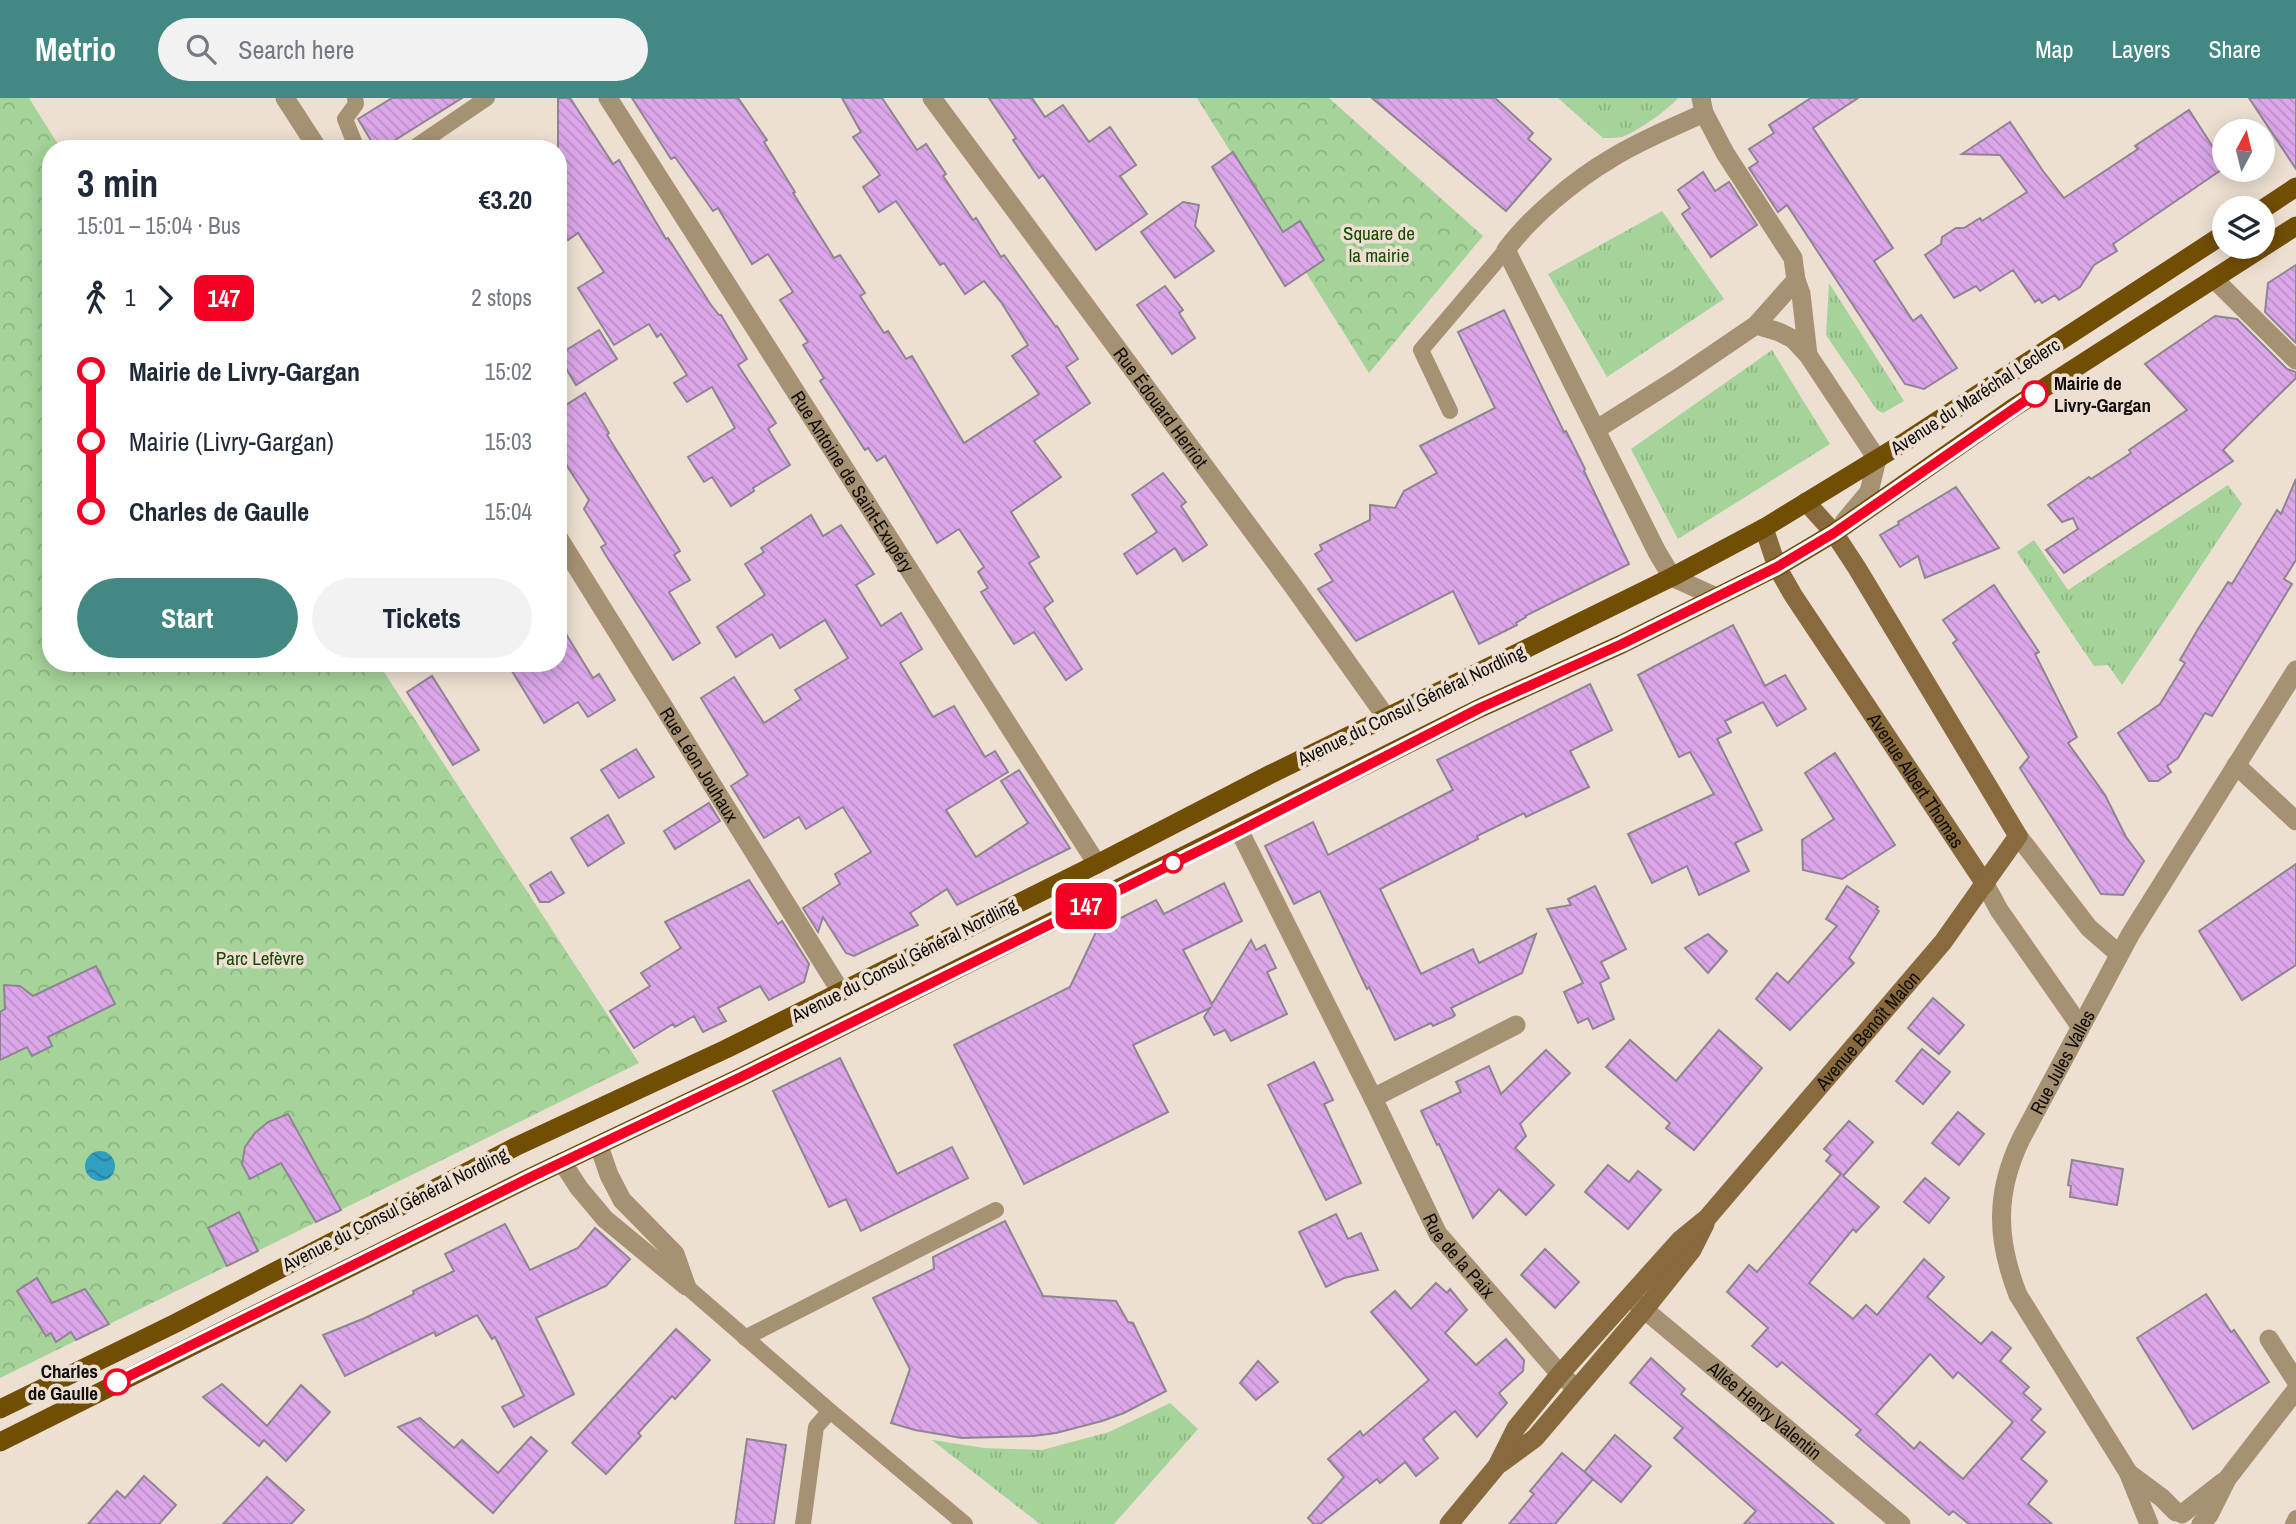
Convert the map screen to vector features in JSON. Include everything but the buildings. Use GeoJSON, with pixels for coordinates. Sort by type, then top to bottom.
{"type":"FeatureCollection","features":[{"type":"Feature","properties":{"kind":"main road"},"geometry":{"type":"LineString","coordinates":[[2275,201],[2296,187]]}},
{"type":"Feature","properties":{"kind":"main road","name":"Avenue du Maréchal Leclerc"},"geometry":{"type":"LineString","coordinates":[[1834,533],[2013,408],[2296,226]]}},
{"type":"Feature","properties":{"kind":"main road","name":"Avenue du Maréchal Leclerc"},"geometry":{"type":"LineString","coordinates":[[1877,459],[2212,242]]}},
{"type":"Feature","properties":{"kind":"main road","name":"Avenue du Consul Général Nordling"},"geometry":{"type":"LineString","coordinates":[[0,1409],[176,1323],[515,1147],[726,1049],[1269,775],[1672,578],[1764,528],[1877,459]]}},
{"type":"Feature","properties":{"kind":"main road"},"geometry":{"type":"LineString","coordinates":[[1806,502],[1834,533],[2018,836]]}},
{"type":"Feature","properties":{"kind":"main road","name":"Avenue Albert Thomas"},"geometry":{"type":"LineString","coordinates":[[1764,528],[1777,567],[1793,595],[1984,884]]}},
{"type":"Feature","properties":{"kind":"main road","name":"Avenue du Consul Général Nordling"},"geometry":{"type":"LineString","coordinates":[[0,1442],[562,1162],[741,1077],[1239,831],[1480,708],[1622,644],[1777,567],[1834,533]]}},
{"type":"Feature","properties":{"kind":"main road","name":"Avenue Benoît Malon"},"geometry":{"type":"LineString","coordinates":[[1449,1524],[1497,1466],[1516,1428],[1560,1374],[1692,1250],[1708,1217],[1943,942],[2018,836]]}},
{"type":"Feature","properties":{"kind":"main road","name":"Avenue Benoît Malon"},"geometry":{"type":"LineString","coordinates":[[1497,1466],[1535,1438],[1576,1388],[1637,1303]]}},
{"type":"Feature","properties":{"kind":"street"},"geometry":{"type":"LineString","coordinates":[[285,98],[312,140]]}},
{"type":"Feature","properties":{"kind":"street","name":"Rue Antoine de Saint-Exupéry"},"geometry":{"type":"LineString","coordinates":[[608,98],[1097,864]]}},
{"type":"Feature","properties":{"kind":"street","name":"Rue Édouard Herriot"},"geometry":{"type":"LineString","coordinates":[[932,98],[1293,586],[1386,718]]}},
{"type":"Feature","properties":{"kind":"street"},"geometry":{"type":"LineString","coordinates":[[1716,597],[1672,578],[1506,250],[1553,201],[1611,158],[1703,106],[1724,153],[1793,258],[1801,294],[1808,355]]}},
{"type":"Feature","properties":{"kind":"street"},"geometry":{"type":"LineString","coordinates":[[2214,279],[2296,360]]}},
{"type":"Feature","properties":{"kind":"street"},"geometry":{"type":"LineString","coordinates":[[1597,429],[1686,374],[1756,325],[1796,280]]}},
{"type":"Feature","properties":{"kind":"street"},"geometry":{"type":"LineString","coordinates":[[1756,325],[1793,339],[1808,355],[1877,459]]}},
{"type":"Feature","properties":{"kind":"street","name":"Avenue du Maréchal Leclerc"},"geometry":{"type":"LineString","coordinates":[[1834,533],[1870,492],[1877,459]]}},
{"type":"Feature","properties":{"kind":"street","name":"Rue Léon Jouhaux"},"geometry":{"type":"LineString","coordinates":[[567,551],[841,992]]}},
{"type":"Feature","properties":{"kind":"street","name":"Rue Jules Valles"},"geometry":{"type":"LineString","coordinates":[[2149,1524],[2127,1472],[2018,1295],[2010,1275],[2001,1235],[2001,1199],[2011,1159],[2119,954],[2296,670]]}},
{"type":"Feature","properties":{"kind":"street"},"geometry":{"type":"LineString","coordinates":[[2236,765],[2296,821]]}},
{"type":"Feature","properties":{"kind":"street","name":"Rue de la Paix"},"geometry":{"type":"LineString","coordinates":[[1239,831],[1438,1234],[1560,1374],[1576,1388]]}},
{"type":"Feature","properties":{"kind":"street"},"geometry":{"type":"LineString","coordinates":[[2018,836],[2089,928],[2119,954]]}},
{"type":"Feature","properties":{"kind":"street","name":"Avenue Albert Thomas"},"geometry":{"type":"LineString","coordinates":[[1984,884],[2080,1026]]}},
{"type":"Feature","properties":{"kind":"street"},"geometry":{"type":"LineString","coordinates":[[1373,1098],[1516,1025]]}},
{"type":"Feature","properties":{"kind":"street"},"geometry":{"type":"LineString","coordinates":[[598,1146],[622,1200],[675,1254],[686,1286]]}},
{"type":"Feature","properties":{"kind":"street"},"geometry":{"type":"LineString","coordinates":[[562,1162],[604,1219],[686,1286]]}},
{"type":"Feature","properties":{"kind":"street","name":"Allée Henry Valentin"},"geometry":{"type":"LineString","coordinates":[[1637,1303],[1900,1524]]}},
{"type":"Feature","properties":{"kind":"street"},"geometry":{"type":"LineString","coordinates":[[2270,1339],[2296,1381]]}},
{"type":"Feature","properties":{"kind":"street"},"geometry":{"type":"LineString","coordinates":[[2201,1524],[2227,1479],[2296,1390]]}},
{"type":"Feature","properties":{"kind":"street","name":"Rue Jules Valles"},"geometry":{"type":"LineString","coordinates":[[2127,1472],[2184,1517]]}},
{"type":"Feature","properties":{"kind":"street"},"geometry":{"type":"LineString","coordinates":[[2157,1524],[2162,1517],[2184,1517],[2227,1479]]}},
{"type":"Feature","properties":{"kind":"lane"},"geometry":{"type":"LineString","coordinates":[[354,140],[345,118],[356,104],[355,98]]}},
{"type":"Feature","properties":{"kind":"lane"},"geometry":{"type":"LineString","coordinates":[[425,140],[487,98]]}},
{"type":"Feature","properties":{"kind":"lane"},"geometry":{"type":"LineString","coordinates":[[1450,411],[1421,350],[1506,250]]}},
{"type":"Feature","properties":{"kind":"lane"},"geometry":{"type":"LineString","coordinates":[[746,1338],[996,1210]]}},
{"type":"Feature","properties":{"kind":"lane"},"geometry":{"type":"LineString","coordinates":[[686,1286],[830,1412],[965,1524]]}},
{"type":"Feature","properties":{"kind":"lane"},"geometry":{"type":"LineString","coordinates":[[803,1524],[816,1427],[830,1412]]}},
{"type":"Feature","properties":{"kind":"lane"},"geometry":{"type":"LineString","coordinates":[[2293,1524],[2296,1518]]}},
{"type":"Feature","properties":{"kind":"green space","name":"Parc Lefèvre"},"geometry":{"type":"Polygon","coordinates":[[[0,98],[29,98],[55,140],[42,140],[42,672],[384,672],[639,1063],[0,1378],[0,98]]]}},
{"type":"Feature","properties":{"kind":"green space","name":"Square de la mairie"},"geometry":{"type":"Polygon","coordinates":[[[1197,98],[1329,98],[1483,236],[1369,373],[1197,98]]]}},
{"type":"Feature","properties":{"kind":"green space"},"geometry":{"type":"Polygon","coordinates":[[[1558,98],[1678,98],[1634,131],[1621,137],[1603,138],[1558,98]]]}},
{"type":"Feature","properties":{"kind":"green space"},"geometry":{"type":"Polygon","coordinates":[[[1662,211],[1724,299],[1607,377],[1548,274],[1662,211]]]}},
{"type":"Feature","properties":{"kind":"green space"},"geometry":{"type":"Polygon","coordinates":[[[1829,283],[1904,401],[1883,413],[1877,410],[1826,335],[1829,283]]]}},
{"type":"Feature","properties":{"kind":"green space"},"geometry":{"type":"Polygon","coordinates":[[[1772,350],[1830,444],[1678,539],[1631,449],[1772,350]]]}},
{"type":"Feature","properties":{"kind":"green space"},"geometry":{"type":"Polygon","coordinates":[[[2228,485],[2242,504],[2122,685],[2108,665],[2094,666],[2017,552],[2034,540],[2068,590],[2228,485]]]}},
{"type":"Feature","properties":{"kind":"green space"},"geometry":{"type":"Polygon","coordinates":[[[1170,1403],[1198,1429],[1114,1524],[1040,1524],[932,1440],[984,1448],[1042,1450],[1109,1432],[1170,1403]]]}},
{"type":"Feature","properties":{"kind":"water"},"geometry":{"type":"Polygon","coordinates":[[[100,1151],[111,1155],[115,1166],[111,1177],[100,1181],[89,1177],[85,1166],[89,1155],[100,1151]]]}},
{"type":"Feature","properties":{"kind":"bus line","name":"147"},"geometry":{"type":"LineString","coordinates":[[117,1382],[1239,831],[1480,708],[1622,644],[1777,567],[1834,533],[2035,394]]}},
{"type":"Feature","properties":{"kind":"place","name":"Mairie de Livry-Gargan"},"geometry":{"type":"Point","coordinates":[2035,394]}},
{"type":"Feature","properties":{"kind":"place","name":"Charles de Gaulle"},"geometry":{"type":"Point","coordinates":[117,1382]}}]}
